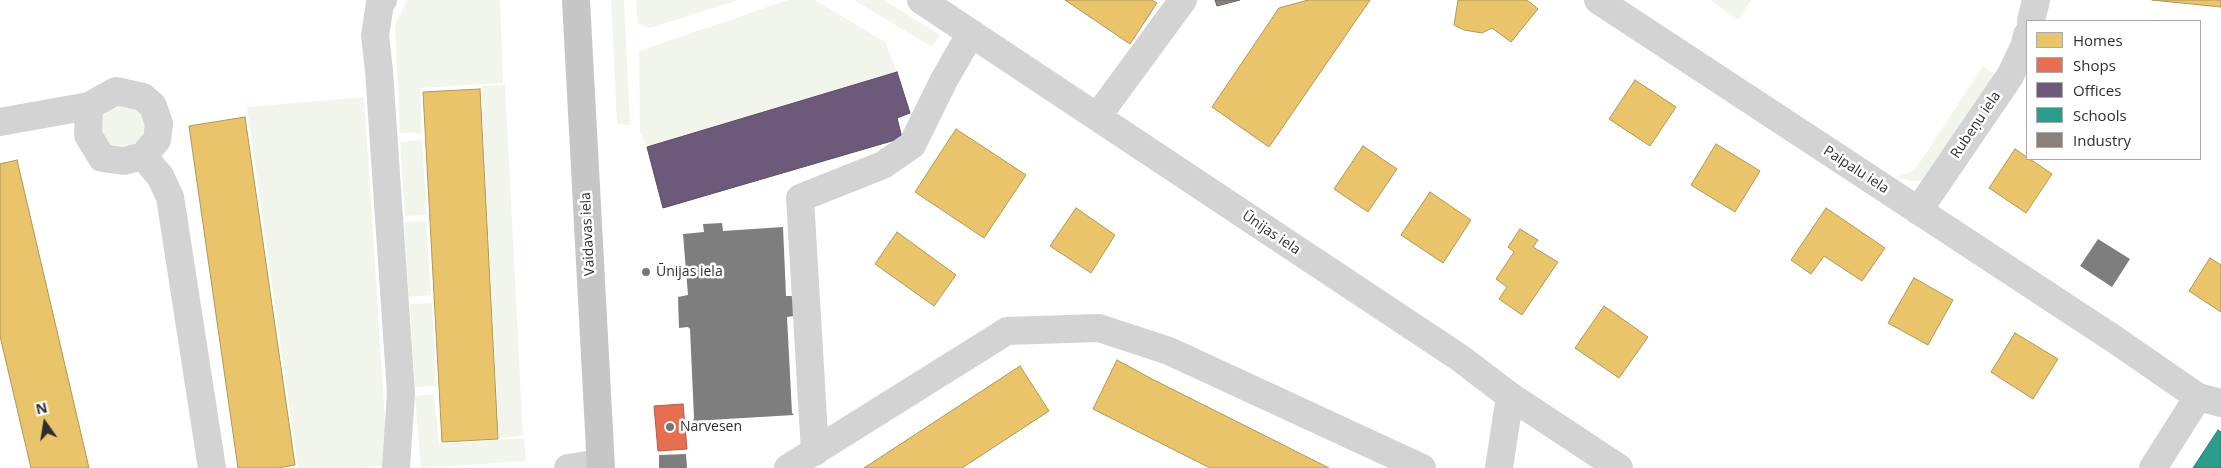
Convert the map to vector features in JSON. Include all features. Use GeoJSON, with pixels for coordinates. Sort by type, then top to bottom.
{"type":"FeatureCollection","features":[{"type":"Feature","properties":{"kind":"main road","name":"Vaidavas iela"},"geometry":{"type":"LineString","coordinates":[[576,0],[600,465]]}},
{"type":"Feature","properties":{"kind":"street"},"geometry":{"type":"LineString","coordinates":[[383,0],[380,4],[375,35],[401,393],[396,468]]}},
{"type":"Feature","properties":{"kind":"street","name":"Ūnijas iela"},"geometry":{"type":"LineString","coordinates":[[921,0],[1460,358],[1510,396],[1619,468]]}},
{"type":"Feature","properties":{"kind":"street"},"geometry":{"type":"LineString","coordinates":[[1097,117],[1183,0]]}},
{"type":"Feature","properties":{"kind":"street","name":"Paipalu iela"},"geometry":{"type":"LineString","coordinates":[[1598,0],[1918,211],[2210,400]]}},
{"type":"Feature","properties":{"kind":"street"},"geometry":{"type":"LineString","coordinates":[[2031,20],[2036,0]]}},
{"type":"Feature","properties":{"kind":"street"},"geometry":{"type":"LineString","coordinates":[[815,452],[800,198],[883,165],[912,145],[944,80],[971,33]]}},
{"type":"Feature","properties":{"kind":"street","name":"Rubeņu iela"},"geometry":{"type":"LineString","coordinates":[[1918,211],[2010,76],[2026,39]]}},
{"type":"Feature","properties":{"kind":"street"},"geometry":{"type":"LineString","coordinates":[[0,122],[89,106],[116,91],[143,97],[153,106],[159,124],[157,140],[143,156],[124,161],[102,158],[88,135],[89,106]]}},
{"type":"Feature","properties":{"kind":"street"},"geometry":{"type":"LineString","coordinates":[[143,156],[160,176],[170,197],[212,468]]}},
{"type":"Feature","properties":{"kind":"street"},"geometry":{"type":"LineString","coordinates":[[788,468],[1007,331],[1099,328],[1169,351],[1422,468]]}},
{"type":"Feature","properties":{"kind":"street"},"geometry":{"type":"LineString","coordinates":[[1499,468],[1510,396]]}},
{"type":"Feature","properties":{"kind":"street"},"geometry":{"type":"LineString","coordinates":[[2153,468],[2210,400]]}},
{"type":"Feature","properties":{"kind":"street"},"geometry":{"type":"LineString","coordinates":[[568,468],[600,465]]}},
{"type":"Feature","properties":{"kind":"shaded area"},"geometry":{"type":"Polygon","coordinates":[[[407,0],[500,0],[503,83],[420,88],[422,133],[400,133],[395,25],[407,0]]]}},
{"type":"Feature","properties":{"kind":"shaded area"},"geometry":{"type":"Polygon","coordinates":[[[611,0],[624,0],[630,125],[617,124],[611,0]]]}},
{"type":"Feature","properties":{"kind":"shaded area"},"geometry":{"type":"Polygon","coordinates":[[[636,0],[738,0],[650,28],[638,24],[636,0]]]}},
{"type":"Feature","properties":{"kind":"shaded area"},"geometry":{"type":"Polygon","coordinates":[[[788,0],[815,0],[885,42],[897,72],[647,147],[640,132],[639,51],[788,0]]]}},
{"type":"Feature","properties":{"kind":"shaded area"},"geometry":{"type":"Polygon","coordinates":[[[854,0],[884,0],[940,35],[932,47],[854,0]]]}},
{"type":"Feature","properties":{"kind":"shaded area"},"geometry":{"type":"Polygon","coordinates":[[[1711,0],[1751,0],[1738,20],[1711,0]]]}},
{"type":"Feature","properties":{"kind":"shaded area"},"geometry":{"type":"Polygon","coordinates":[[[1983,66],[1995,75],[1921,181],[1910,181],[1897,176],[1913,171],[1983,66]]]}},
{"type":"Feature","properties":{"kind":"shaded area"},"geometry":{"type":"Polygon","coordinates":[[[505,85],[523,436],[499,438],[481,86],[505,85]]]}},
{"type":"Feature","properties":{"kind":"shaded area"},"geometry":{"type":"Polygon","coordinates":[[[364,97],[388,465],[356,468],[298,468],[247,107],[364,97]]]}},
{"type":"Feature","properties":{"kind":"shaded area"},"geometry":{"type":"Polygon","coordinates":[[[117,101],[141,108],[149,124],[142,139],[130,145],[109,146],[98,131],[101,112],[117,101]]]}},
{"type":"Feature","properties":{"kind":"shaded area"},"geometry":{"type":"Polygon","coordinates":[[[422,140],[427,215],[405,216],[400,142],[422,140]]]}},
{"type":"Feature","properties":{"kind":"shaded area"},"geometry":{"type":"Polygon","coordinates":[[[426,221],[431,295],[409,297],[404,222],[426,221]]]}},
{"type":"Feature","properties":{"kind":"shaded area"},"geometry":{"type":"Polygon","coordinates":[[[432,303],[436,386],[415,387],[410,304],[432,303]]]}},
{"type":"Feature","properties":{"kind":"shaded area"},"geometry":{"type":"Polygon","coordinates":[[[434,394],[439,444],[524,438],[526,461],[421,468],[415,396],[434,394]]]}},
{"type":"Feature","properties":{"kind":"building: Homes"},"geometry":{"type":"Polygon","coordinates":[[[1065,0],[1152,0],[1157,3],[1130,44],[1065,0]]]}},
{"type":"Feature","properties":{"kind":"building: Homes"},"geometry":{"type":"Polygon","coordinates":[[[1308,0],[1370,0],[1269,147],[1212,107],[1279,8],[1308,0]]]}},
{"type":"Feature","properties":{"kind":"building: Homes"},"geometry":{"type":"Polygon","coordinates":[[[1458,0],[1527,0],[1538,9],[1511,42],[1492,28],[1482,33],[1464,30],[1454,25],[1458,0]]]}},
{"type":"Feature","properties":{"kind":"building: Homes"},"geometry":{"type":"Polygon","coordinates":[[[2152,0],[2221,0],[2221,7],[2152,0]]]}},
{"type":"Feature","properties":{"kind":"building: Homes"},"geometry":{"type":"Polygon","coordinates":[[[1635,80],[1676,107],[1650,146],[1609,119],[1635,80]]]}},
{"type":"Feature","properties":{"kind":"building: Homes"},"geometry":{"type":"Polygon","coordinates":[[[480,89],[498,439],[442,442],[423,92],[480,89]]]}},
{"type":"Feature","properties":{"kind":"building: Homes"},"geometry":{"type":"Polygon","coordinates":[[[245,117],[295,465],[278,468],[238,468],[189,126],[245,117]]]}},
{"type":"Feature","properties":{"kind":"building: Homes"},"geometry":{"type":"Polygon","coordinates":[[[956,129],[1026,175],[984,238],[915,192],[956,129]]]}},
{"type":"Feature","properties":{"kind":"building: Homes"},"geometry":{"type":"Polygon","coordinates":[[[1716,144],[1760,171],[1735,212],[1691,185],[1716,144]]]}},
{"type":"Feature","properties":{"kind":"building: Homes"},"geometry":{"type":"Polygon","coordinates":[[[1363,146],[1397,169],[1368,212],[1334,189],[1363,146]]]}},
{"type":"Feature","properties":{"kind":"building: Homes"},"geometry":{"type":"Polygon","coordinates":[[[2015,149],[2026,156],[2026,160],[2031,160],[2052,174],[2026,213],[1989,188],[2015,149]]]}},
{"type":"Feature","properties":{"kind":"building: Homes"},"geometry":{"type":"Polygon","coordinates":[[[17,160],[89,468],[31,468],[0,336],[0,164],[17,160]]]}},
{"type":"Feature","properties":{"kind":"building: Homes"},"geometry":{"type":"Polygon","coordinates":[[[1430,192],[1471,220],[1443,263],[1401,235],[1430,192]]]}},
{"type":"Feature","properties":{"kind":"building: Homes"},"geometry":{"type":"Polygon","coordinates":[[[1076,208],[1115,235],[1091,273],[1050,246],[1076,208]]]}},
{"type":"Feature","properties":{"kind":"building: Homes"},"geometry":{"type":"Polygon","coordinates":[[[1826,208],[1885,248],[1862,281],[1824,256],[1811,274],[1791,260],[1826,208]]]}},
{"type":"Feature","properties":{"kind":"building: Homes"},"geometry":{"type":"Polygon","coordinates":[[[1520,229],[1538,240],[1533,247],[1558,262],[1522,315],[1499,299],[1507,287],[1496,279],[1514,252],[1508,247],[1520,229]]]}},
{"type":"Feature","properties":{"kind":"building: Homes"},"geometry":{"type":"Polygon","coordinates":[[[897,232],[956,275],[934,306],[875,264],[897,232]]]}},
{"type":"Feature","properties":{"kind":"building: Homes"},"geometry":{"type":"Polygon","coordinates":[[[2210,258],[2221,265],[2221,312],[2189,291],[2210,258]]]}},
{"type":"Feature","properties":{"kind":"building: Homes"},"geometry":{"type":"Polygon","coordinates":[[[1914,278],[1953,300],[1928,345],[1888,323],[1914,278]]]}},
{"type":"Feature","properties":{"kind":"building: Homes"},"geometry":{"type":"Polygon","coordinates":[[[1604,306],[1648,337],[1619,378],[1575,348],[1604,306]]]}},
{"type":"Feature","properties":{"kind":"building: Homes"},"geometry":{"type":"Polygon","coordinates":[[[2015,333],[2058,359],[2033,399],[1991,372],[2015,333]]]}},
{"type":"Feature","properties":{"kind":"building: Homes"},"geometry":{"type":"Polygon","coordinates":[[[1117,360],[1329,468],[1210,468],[1093,409],[1117,360]]]}},
{"type":"Feature","properties":{"kind":"building: Homes"},"geometry":{"type":"Polygon","coordinates":[[[1020,366],[1049,411],[962,468],[864,468],[1020,366]]]}},
{"type":"Feature","properties":{"kind":"building: Shops","name":"Narvesen"},"geometry":{"type":"Polygon","coordinates":[[[683,404],[687,449],[658,451],[654,406],[683,404]]]}},
{"type":"Feature","properties":{"kind":"building: Offices"},"geometry":{"type":"Polygon","coordinates":[[[897,72],[910,113],[897,118],[902,138],[663,208],[647,147],[897,72]]]}},
{"type":"Feature","properties":{"kind":"building: Schools"},"geometry":{"type":"Polygon","coordinates":[[[2218,430],[2221,432],[2221,468],[2193,468],[2218,430]]]}},
{"type":"Feature","properties":{"kind":"building: Industry"},"geometry":{"type":"Polygon","coordinates":[[[1215,0],[1240,0],[1217,6],[1215,0]]]}},
{"type":"Feature","properties":{"kind":"building: Other"},"geometry":{"type":"Polygon","coordinates":[[[722,223],[723,231],[783,227],[786,296],[793,296],[794,316],[787,317],[792,413],[794,415],[693,421],[690,329],[688,327],[679,328],[678,297],[688,295],[683,234],[704,232],[703,224],[722,223]]]}},
{"type":"Feature","properties":{"kind":"building: Other"},"geometry":{"type":"Polygon","coordinates":[[[2098,239],[2130,259],[2112,287],[2080,266],[2098,239]]]}},
{"type":"Feature","properties":{"kind":"building: Other"},"geometry":{"type":"Polygon","coordinates":[[[686,454],[687,468],[659,468],[659,455],[686,454]]]}},
{"type":"Feature","properties":{"kind":"place","name":"Ūnijas iela"},"geometry":{"type":"Point","coordinates":[646,272]}},
{"type":"Feature","properties":{"kind":"place","name":"Narvesen"},"geometry":{"type":"Point","coordinates":[670,427]}}]}
